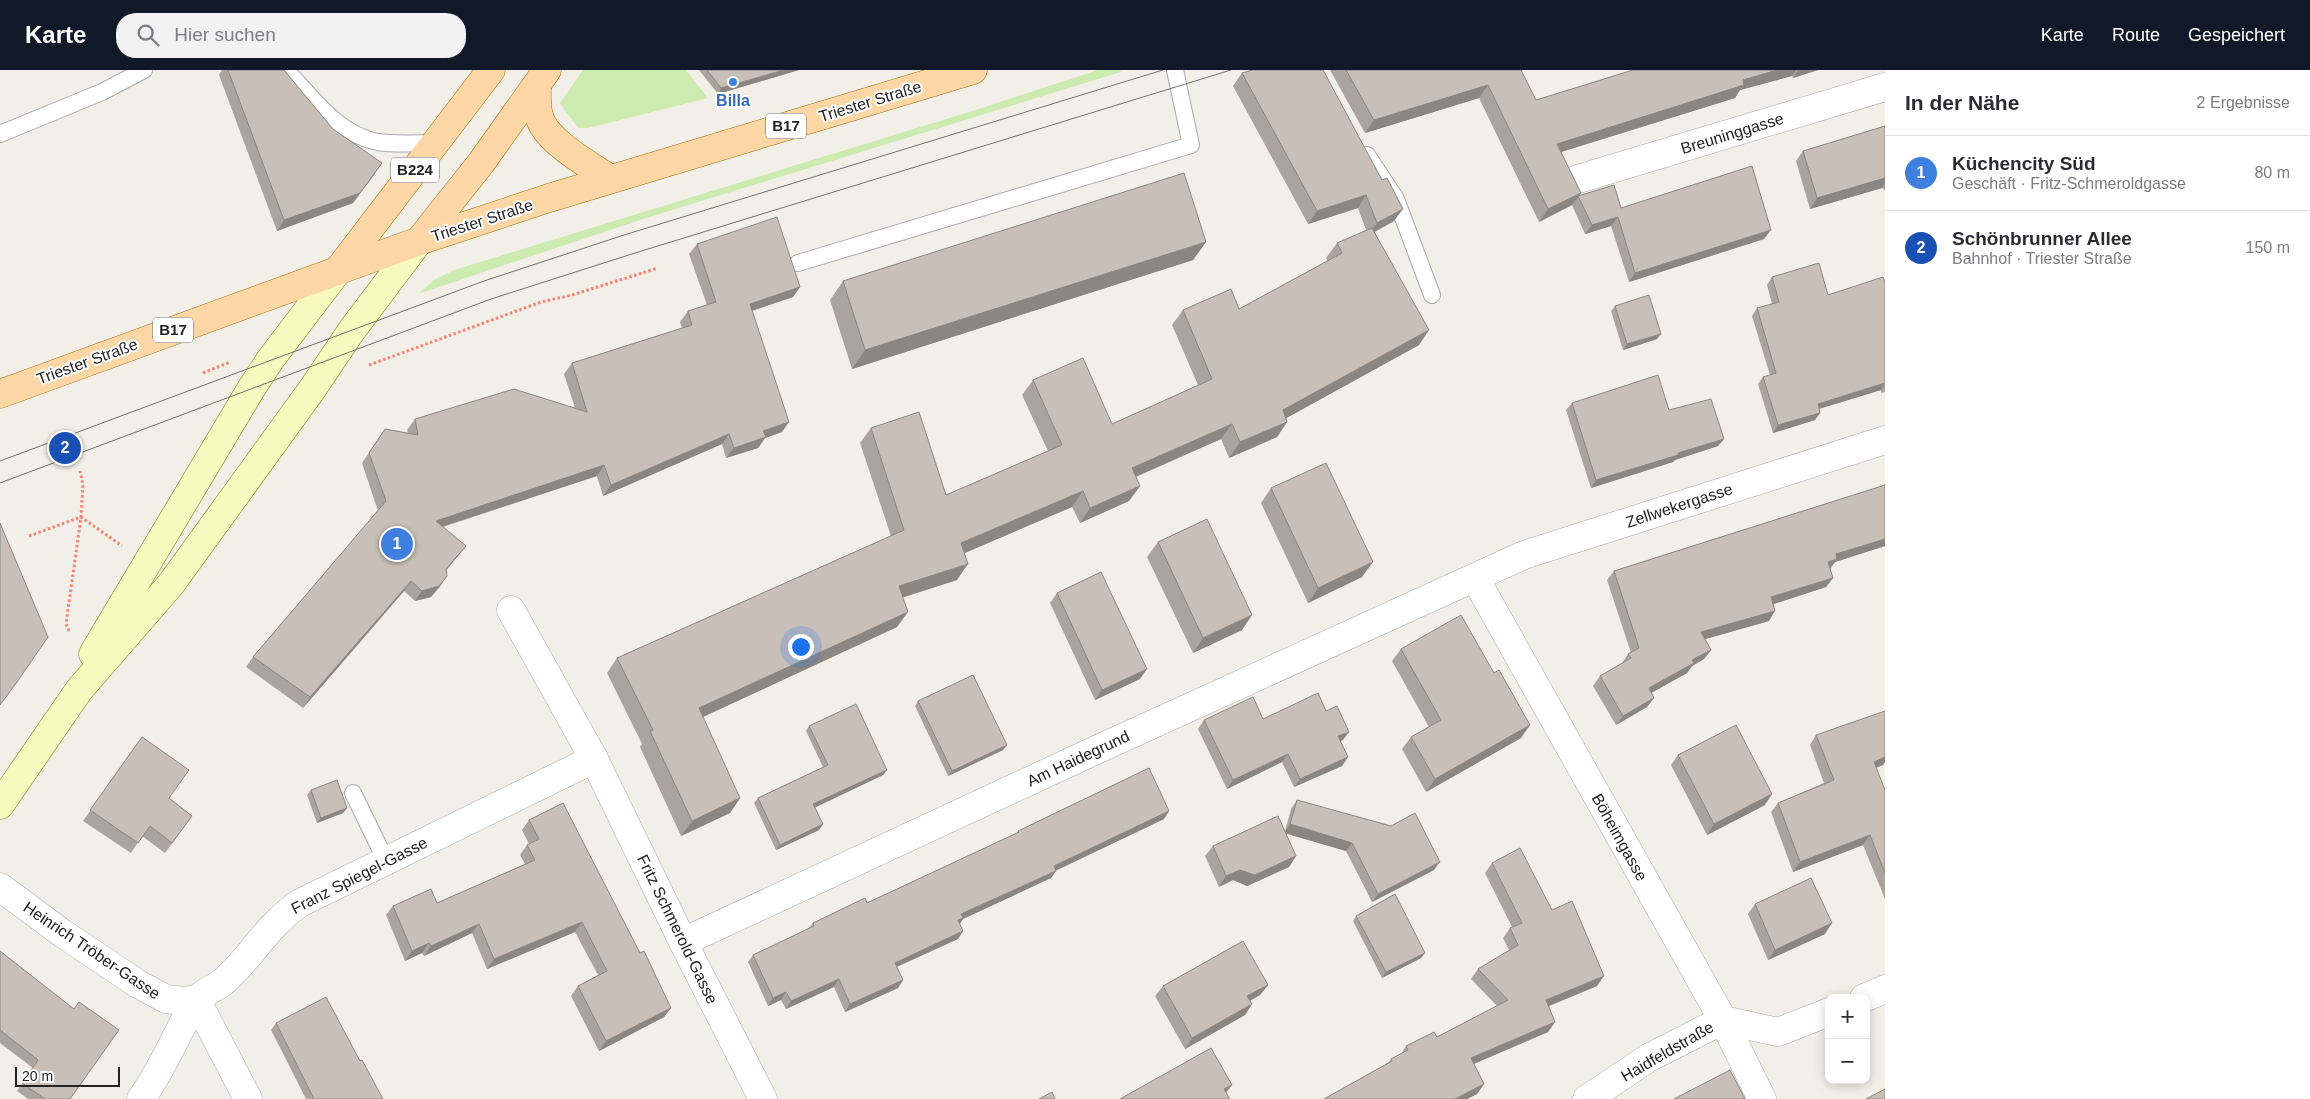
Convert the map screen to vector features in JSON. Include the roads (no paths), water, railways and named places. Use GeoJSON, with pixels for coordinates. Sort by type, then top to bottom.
{"type":"FeatureCollection","features":[{"type":"Feature","properties":{"kind":"main road","name":"B224"},"geometry":{"type":"LineString","coordinates":[[339,269],[491,70]]}},
{"type":"Feature","properties":{"kind":"main road","name":"Triester Straße"},"geometry":{"type":"LineString","coordinates":[[0,394],[419,241],[964,71]]}},
{"type":"Feature","properties":{"kind":"main road","name":"B224"},"geometry":{"type":"LineString","coordinates":[[419,241],[481,163],[542,77]]}},
{"type":"Feature","properties":{"kind":"main road"},"geometry":{"type":"LineString","coordinates":[[542,77],[538,116],[544,126],[565,148],[610,180]]}},
{"type":"Feature","properties":{"kind":"main road"},"geometry":{"type":"LineString","coordinates":[[0,805],[79,690],[171,584],[313,388],[352,330],[419,241]]}},
{"type":"Feature","properties":{"kind":"main road"},"geometry":{"type":"LineString","coordinates":[[79,690],[87,665],[265,367],[339,269]]}},
{"type":"Feature","properties":{"kind":"street","name":"Breuninggasse"},"geometry":{"type":"LineString","coordinates":[[1578,179],[1885,87]]}},
{"type":"Feature","properties":{"kind":"street","name":"Zellwekergasse"},"geometry":{"type":"LineString","coordinates":[[1475,578],[1524,555],[1885,440]]}},
{"type":"Feature","properties":{"kind":"street","name":"Am Haidegrund"},"geometry":{"type":"LineString","coordinates":[[683,942],[1475,578]]}},
{"type":"Feature","properties":{"kind":"street","name":"Böheimgasse"},"geometry":{"type":"LineString","coordinates":[[1475,578],[1723,1020],[1762,1099]]}},
{"type":"Feature","properties":{"kind":"street","name":"Fritz Schmerold-Gasse"},"geometry":{"type":"LineString","coordinates":[[511,610],[594,759],[683,942],[763,1099]]}},
{"type":"Feature","properties":{"kind":"street","name":"Franz Spiegel-Gasse"},"geometry":{"type":"LineString","coordinates":[[141,1099],[167,1059],[196,1000],[236,970],[269,928],[283,914],[300,903],[386,860],[594,759]]}},
{"type":"Feature","properties":{"kind":"street","name":"Heinrich Tröber-Gasse"},"geometry":{"type":"LineString","coordinates":[[0,888],[138,984],[166,999],[196,1000]]}},
{"type":"Feature","properties":{"kind":"street"},"geometry":{"type":"LineString","coordinates":[[1870,995],[1885,989]]}},
{"type":"Feature","properties":{"kind":"street"},"geometry":{"type":"LineString","coordinates":[[196,1000],[248,1099]]}},
{"type":"Feature","properties":{"kind":"street"},"geometry":{"type":"LineString","coordinates":[[1723,1020],[1778,1032],[1825,1014]]}},
{"type":"Feature","properties":{"kind":"street","name":"Haidfeldstraße"},"geometry":{"type":"LineString","coordinates":[[1587,1099],[1650,1057],[1723,1020]]}},
{"type":"Feature","properties":{"kind":"lane"},"geometry":{"type":"LineString","coordinates":[[0,134],[102,92],[144,70]]}},
{"type":"Feature","properties":{"kind":"lane"},"geometry":{"type":"LineString","coordinates":[[286,70],[336,124],[347,132],[380,142],[436,143]]}},
{"type":"Feature","properties":{"kind":"lane"},"geometry":{"type":"LineString","coordinates":[[798,263],[1191,145],[1175,70]]}},
{"type":"Feature","properties":{"kind":"lane"},"geometry":{"type":"LineString","coordinates":[[1357,138],[1396,199],[1432,295]]}},
{"type":"Feature","properties":{"kind":"lane"},"geometry":{"type":"LineString","coordinates":[[353,793],[386,860]]}},
{"type":"Feature","properties":{"kind":"tram line"},"geometry":{"type":"LineString","coordinates":[[0,461],[484,281],[624,235],[1163,70]]}},
{"type":"Feature","properties":{"kind":"tram line"},"geometry":{"type":"LineString","coordinates":[[0,483],[491,299],[1231,70]]}},
{"type":"Feature","properties":{"kind":"place","name":"Billa"},"geometry":{"type":"Point","coordinates":[733,82]}},
{"type":"Feature","properties":{"kind":"place","name":"Schönbrunner Allee"},"geometry":{"type":"Point","coordinates":[65,448]}},
{"type":"Feature","properties":{"kind":"place","name":"Küchencity Süd"},"geometry":{"type":"Point","coordinates":[397,544]}}]}
